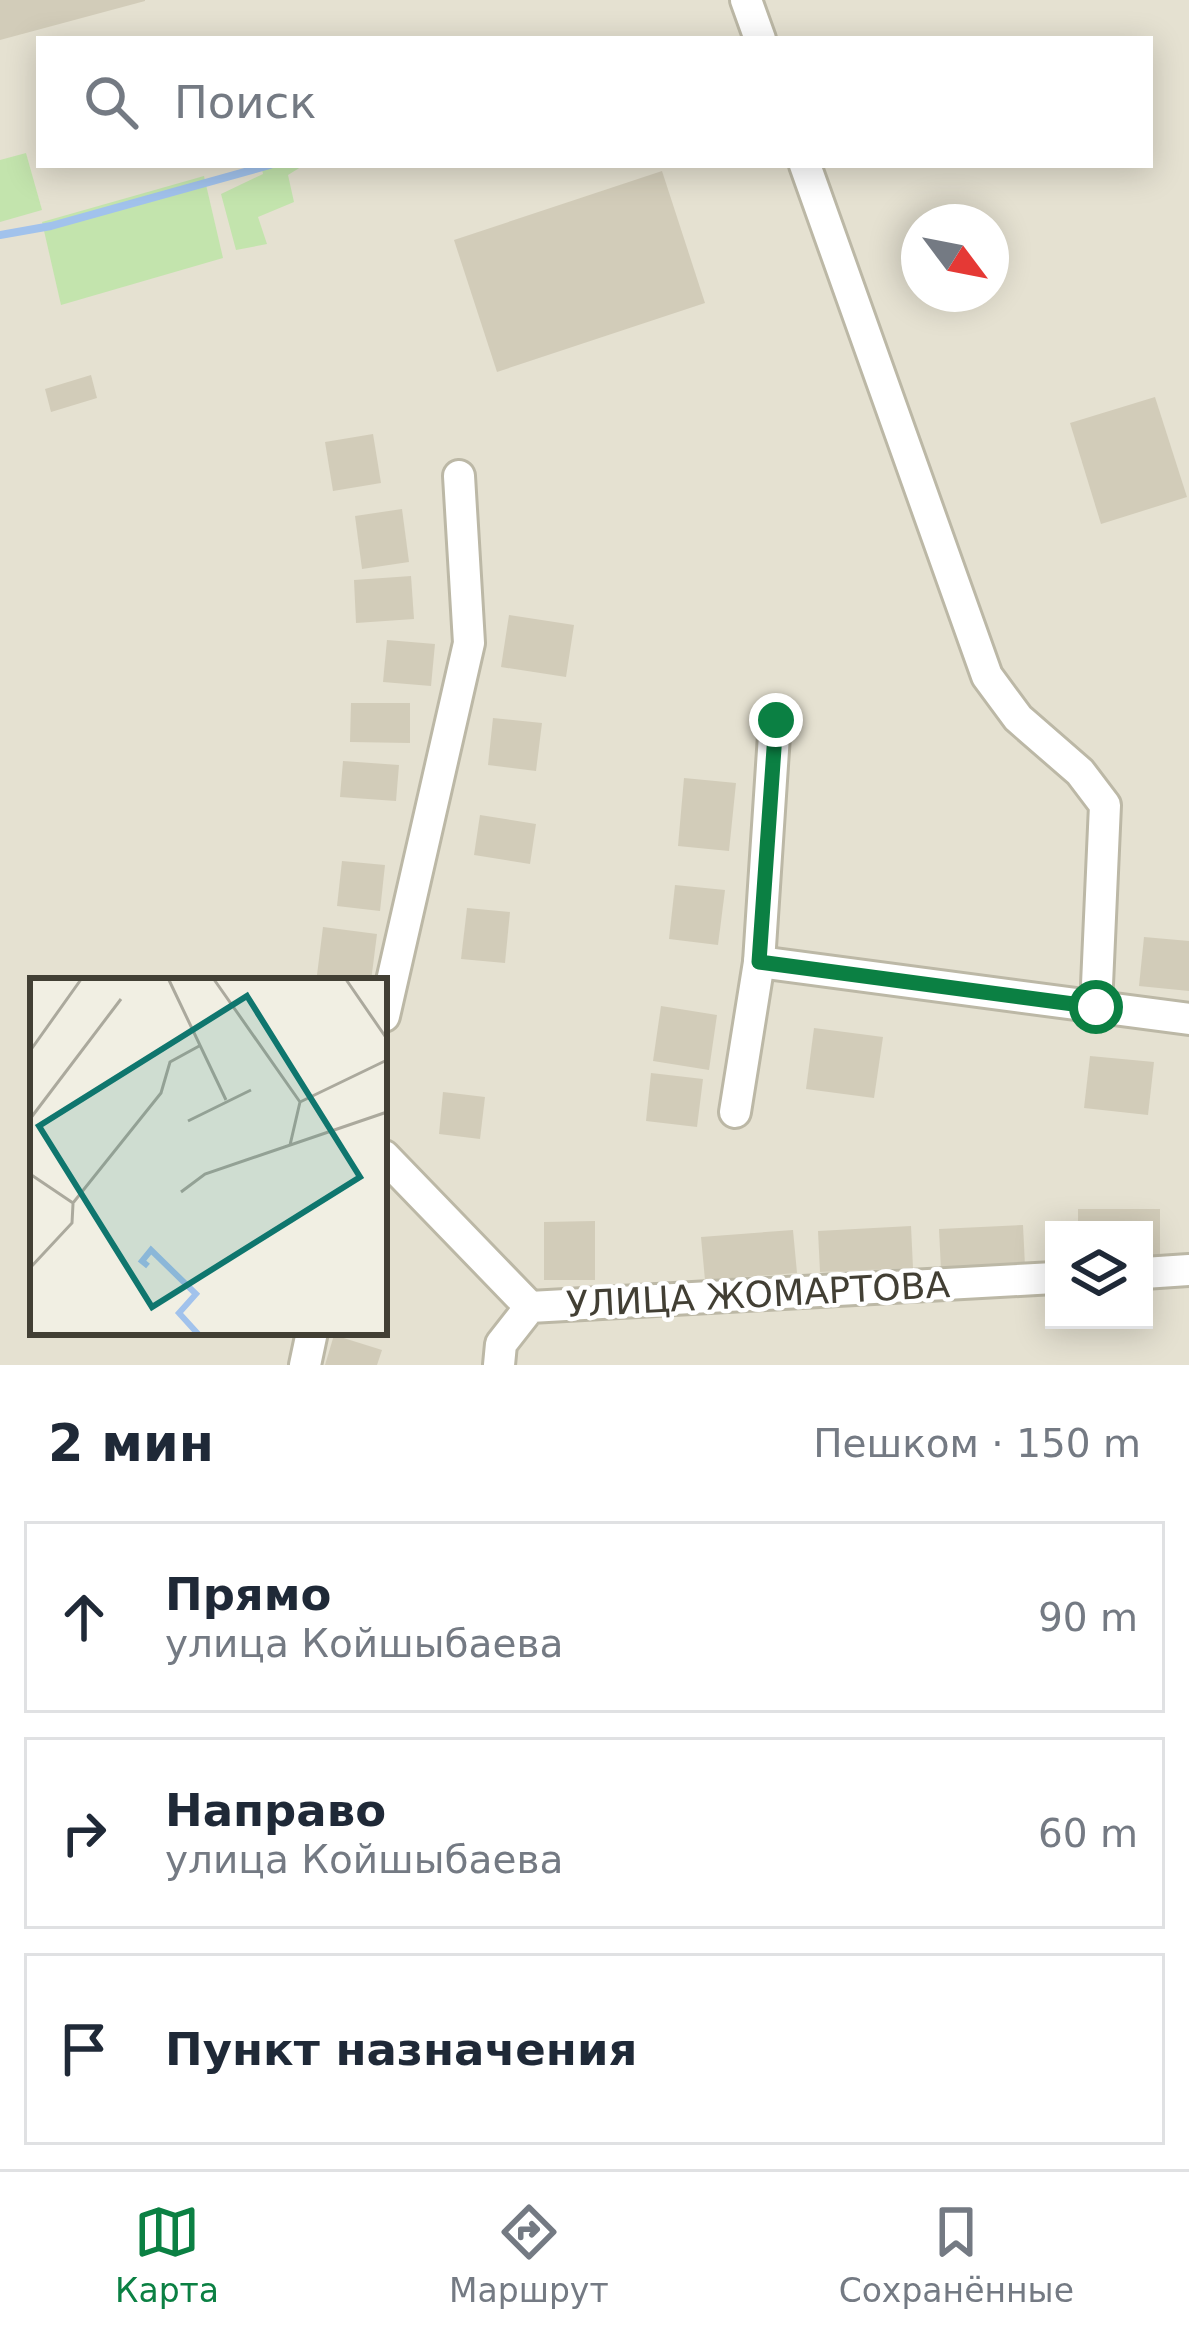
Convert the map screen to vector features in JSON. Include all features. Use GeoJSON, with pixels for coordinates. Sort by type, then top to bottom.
{"type":"FeatureCollection","features":[{"type":"Feature","properties":{"kind":"street"},"geometry":{"type":"LineString","coordinates":[[746,0],[759,36]]}},
{"type":"Feature","properties":{"kind":"street"},"geometry":{"type":"LineString","coordinates":[[806,168],[987,676],[1018,718],[1080,772],[1105,805],[1096,1007]]}},
{"type":"Feature","properties":{"kind":"street"},"geometry":{"type":"LineString","coordinates":[[387,1003],[469,644],[459,476]]}},
{"type":"Feature","properties":{"kind":"street"},"geometry":{"type":"LineString","coordinates":[[735,1112],[759,962],[776,720]]}},
{"type":"Feature","properties":{"kind":"street"},"geometry":{"type":"LineString","coordinates":[[759,962],[1189,1019]]}},
{"type":"Feature","properties":{"kind":"street"},"geometry":{"type":"LineString","coordinates":[[387,1159],[530,1307]]}},
{"type":"Feature","properties":{"kind":"street"},"geometry":{"type":"LineString","coordinates":[[1153,1272],[1189,1270]]}},
{"type":"Feature","properties":{"kind":"street","name":"УЛИЦА ЖОМАРТОВА"},"geometry":{"type":"LineString","coordinates":[[500,1365],[501,1344],[530,1307],[1045,1278]]}},
{"type":"Feature","properties":{"kind":"street"},"geometry":{"type":"LineString","coordinates":[[305,1365],[311,1335]]}},
{"type":"Feature","properties":{"kind":"shaded area"},"geometry":{"type":"Polygon","coordinates":[[[0,0],[1189,0],[1189,1365],[0,1365],[0,0]]]}},
{"type":"Feature","properties":{"kind":"green space"},"geometry":{"type":"Polygon","coordinates":[[[26,153],[42,210],[0,222],[0,160],[26,153]]]}},
{"type":"Feature","properties":{"kind":"green space"},"geometry":{"type":"Polygon","coordinates":[[[262,168],[299,168],[288,175],[294,202],[258,217],[267,244],[236,250],[221,194],[263,174],[262,168]]]}},
{"type":"Feature","properties":{"kind":"green space"},"geometry":{"type":"Polygon","coordinates":[[[204,176],[223,258],[61,305],[42,222],[204,176]]]}},
{"type":"Feature","properties":{"kind":"building"},"geometry":{"type":"Polygon","coordinates":[[[0,0],[145,0],[145,1],[0,40],[0,0]]]}},
{"type":"Feature","properties":{"kind":"building"},"geometry":{"type":"Polygon","coordinates":[[[662,171],[705,303],[497,372],[454,240],[662,171]]]}},
{"type":"Feature","properties":{"kind":"building"},"geometry":{"type":"Polygon","coordinates":[[[91,375],[97,398],[51,412],[45,389],[91,375]]]}},
{"type":"Feature","properties":{"kind":"building"},"geometry":{"type":"Polygon","coordinates":[[[1155,397],[1187,497],[1101,524],[1070,423],[1155,397]]]}},
{"type":"Feature","properties":{"kind":"building"},"geometry":{"type":"Polygon","coordinates":[[[373,434],[381,483],[333,491],[325,442],[373,434]]]}},
{"type":"Feature","properties":{"kind":"building"},"geometry":{"type":"Polygon","coordinates":[[[402,509],[409,562],[362,569],[355,516],[402,509]]]}},
{"type":"Feature","properties":{"kind":"building"},"geometry":{"type":"Polygon","coordinates":[[[411,576],[414,619],[356,623],[354,580],[411,576]]]}},
{"type":"Feature","properties":{"kind":"building"},"geometry":{"type":"Polygon","coordinates":[[[509,615],[574,625],[566,677],[501,667],[509,615]]]}},
{"type":"Feature","properties":{"kind":"building"},"geometry":{"type":"Polygon","coordinates":[[[387,640],[435,644],[431,686],[383,682],[387,640]]]}},
{"type":"Feature","properties":{"kind":"building"},"geometry":{"type":"Polygon","coordinates":[[[351,703],[410,703],[410,743],[350,742],[351,703]]]}},
{"type":"Feature","properties":{"kind":"building"},"geometry":{"type":"Polygon","coordinates":[[[493,718],[542,723],[536,771],[488,765],[493,718]]]}},
{"type":"Feature","properties":{"kind":"building"},"geometry":{"type":"Polygon","coordinates":[[[343,761],[399,765],[396,801],[340,797],[343,761]]]}},
{"type":"Feature","properties":{"kind":"building"},"geometry":{"type":"Polygon","coordinates":[[[684,778],[736,783],[729,851],[678,846],[684,778]]]}},
{"type":"Feature","properties":{"kind":"building"},"geometry":{"type":"Polygon","coordinates":[[[480,815],[536,824],[530,864],[474,855],[480,815]]]}},
{"type":"Feature","properties":{"kind":"building"},"geometry":{"type":"Polygon","coordinates":[[[342,861],[385,865],[380,911],[337,906],[342,861]]]}},
{"type":"Feature","properties":{"kind":"building"},"geometry":{"type":"Polygon","coordinates":[[[675,885],[725,890],[718,945],[669,939],[675,885]]]}},
{"type":"Feature","properties":{"kind":"building"},"geometry":{"type":"Polygon","coordinates":[[[467,908],[510,912],[505,963],[461,959],[467,908]]]}},
{"type":"Feature","properties":{"kind":"building"},"geometry":{"type":"Polygon","coordinates":[[[323,927],[377,934],[371,978],[317,975],[323,927]]]}},
{"type":"Feature","properties":{"kind":"building"},"geometry":{"type":"Polygon","coordinates":[[[1144,937],[1189,941],[1189,991],[1139,986],[1144,937]]]}},
{"type":"Feature","properties":{"kind":"building"},"geometry":{"type":"Polygon","coordinates":[[[661,1006],[717,1015],[709,1070],[653,1061],[661,1006]]]}},
{"type":"Feature","properties":{"kind":"building"},"geometry":{"type":"Polygon","coordinates":[[[814,1028],[883,1037],[874,1098],[806,1089],[814,1028]]]}},
{"type":"Feature","properties":{"kind":"building"},"geometry":{"type":"Polygon","coordinates":[[[1090,1056],[1154,1062],[1148,1115],[1084,1108],[1090,1056]]]}},
{"type":"Feature","properties":{"kind":"building"},"geometry":{"type":"Polygon","coordinates":[[[651,1073],[703,1079],[697,1127],[646,1121],[651,1073]]]}},
{"type":"Feature","properties":{"kind":"building"},"geometry":{"type":"Polygon","coordinates":[[[443,1092],[485,1097],[480,1139],[439,1134],[443,1092]]]}},
{"type":"Feature","properties":{"kind":"building"},"geometry":{"type":"Polygon","coordinates":[[[1078,1209],[1160,1209],[1160,1260],[1153,1260],[1153,1221],[1078,1221],[1078,1209]]]}},
{"type":"Feature","properties":{"kind":"building"},"geometry":{"type":"Polygon","coordinates":[[[595,1221],[595,1280],[544,1280],[544,1222],[595,1221]]]}},
{"type":"Feature","properties":{"kind":"building"},"geometry":{"type":"Polygon","coordinates":[[[1023,1225],[1025,1266],[941,1270],[939,1229],[1023,1225]]]}},
{"type":"Feature","properties":{"kind":"building"},"geometry":{"type":"Polygon","coordinates":[[[911,1226],[913,1268],[820,1272],[818,1231],[911,1226]]]}},
{"type":"Feature","properties":{"kind":"building"},"geometry":{"type":"Polygon","coordinates":[[[793,1230],[797,1273],[705,1280],[701,1237],[793,1230]]]}},
{"type":"Feature","properties":{"kind":"building"},"geometry":{"type":"Polygon","coordinates":[[[334,1335],[382,1350],[377,1365],[325,1365],[334,1335]]]}},
{"type":"Feature","properties":{"kind":"waterway"},"geometry":{"type":"LineString","coordinates":[[0,235],[51,226],[259,168]]}},
{"type":"Feature","properties":{"kind":"route"},"geometry":{"type":"LineString","coordinates":[[776,720],[759,962],[1096,1007]]}}]}
